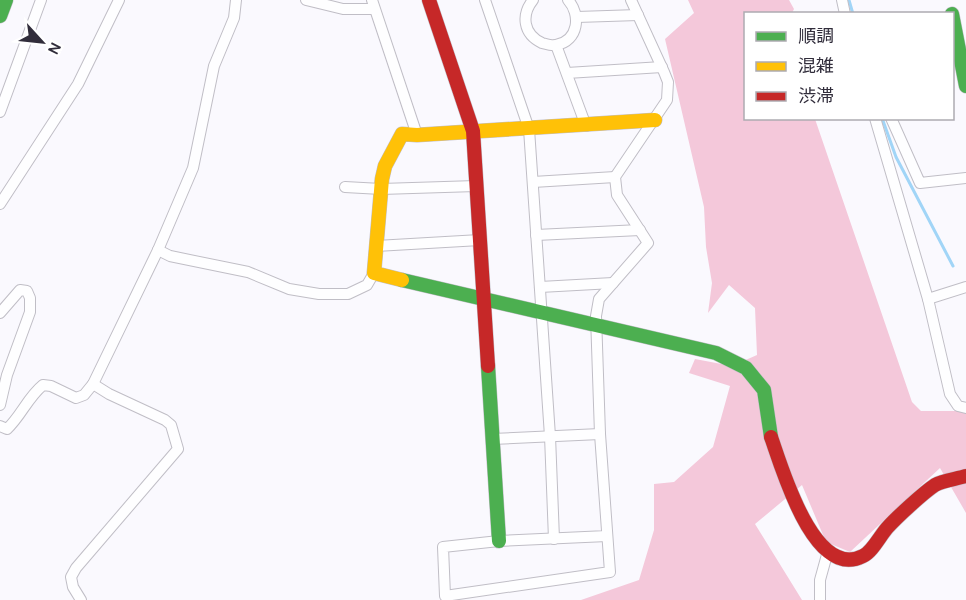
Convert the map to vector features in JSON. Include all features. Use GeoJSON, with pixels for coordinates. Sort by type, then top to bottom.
{"type":"FeatureCollection","features":[{"type":"Feature","properties":{"kind":"main road"},"geometry":{"type":"LineString","coordinates":[[0,16],[6,0]]}},
{"type":"Feature","properties":{"kind":"main road"},"geometry":{"type":"LineString","coordinates":[[429,0],[473,131],[499,542]]}},
{"type":"Feature","properties":{"kind":"main road"},"geometry":{"type":"LineString","coordinates":[[954,24],[966,86]]}},
{"type":"Feature","properties":{"kind":"main road"},"geometry":{"type":"LineString","coordinates":[[655,120],[586,126],[402,134],[385,166],[381,189],[375,273],[541,314],[716,353],[746,368],[764,390],[771,436],[787,484],[809,531],[828,550],[845,560],[864,556],[887,528],[936,484],[966,476]]}},
{"type":"Feature","properties":{"kind":"street"},"geometry":{"type":"LineString","coordinates":[[0,112],[41,0]]}},
{"type":"Feature","properties":{"kind":"street"},"geometry":{"type":"LineString","coordinates":[[0,204],[78,84],[119,0]]}},
{"type":"Feature","properties":{"kind":"street"},"geometry":{"type":"LineString","coordinates":[[0,426],[7,429],[17,420],[37,390],[43,385],[51,386],[76,398],[84,395],[93,384],[158,250],[193,168],[214,66],[234,18],[236,0]]}},
{"type":"Feature","properties":{"kind":"street"},"geometry":{"type":"LineString","coordinates":[[306,0],[343,9],[373,4],[417,135]]}},
{"type":"Feature","properties":{"kind":"street"},"geometry":{"type":"LineString","coordinates":[[485,0],[530,129],[550,436],[554,538]]}},
{"type":"Feature","properties":{"kind":"street"},"geometry":{"type":"LineString","coordinates":[[533,0],[525,15],[526,26],[530,35],[546,45],[556,45],[568,38],[574,31],[577,17],[568,0]]}},
{"type":"Feature","properties":{"kind":"street"},"geometry":{"type":"LineString","coordinates":[[607,536],[443,547],[445,596],[610,572],[600,434],[596,316],[599,299],[648,243],[617,195],[615,177],[667,100],[668,82],[631,0]]}},
{"type":"Feature","properties":{"kind":"street"},"geometry":{"type":"LineString","coordinates":[[577,17],[638,15]]}},
{"type":"Feature","properties":{"kind":"street"},"geometry":{"type":"LineString","coordinates":[[556,45],[586,126]]}},
{"type":"Feature","properties":{"kind":"street"},"geometry":{"type":"LineString","coordinates":[[567,73],[662,68]]}},
{"type":"Feature","properties":{"kind":"street"},"geometry":{"type":"LineString","coordinates":[[876,120],[928,299],[950,394],[958,406],[966,408]]}},
{"type":"Feature","properties":{"kind":"street"},"geometry":{"type":"LineString","coordinates":[[892,120],[920,183],[966,178]]}},
{"type":"Feature","properties":{"kind":"street"},"geometry":{"type":"LineString","coordinates":[[533,182],[615,177]]}},
{"type":"Feature","properties":{"kind":"street"},"geometry":{"type":"LineString","coordinates":[[345,187],[381,189],[477,186]]}},
{"type":"Feature","properties":{"kind":"street"},"geometry":{"type":"LineString","coordinates":[[536,235],[640,230]]}},
{"type":"Feature","properties":{"kind":"street"},"geometry":{"type":"LineString","coordinates":[[376,246],[480,240]]}},
{"type":"Feature","properties":{"kind":"street"},"geometry":{"type":"LineString","coordinates":[[158,250],[170,256],[248,272],[290,289],[318,294],[348,294],[367,285],[375,273]]}},
{"type":"Feature","properties":{"kind":"street"},"geometry":{"type":"LineString","coordinates":[[540,287],[613,283]]}},
{"type":"Feature","properties":{"kind":"street"},"geometry":{"type":"LineString","coordinates":[[928,299],[966,287]]}},
{"type":"Feature","properties":{"kind":"street"},"geometry":{"type":"LineString","coordinates":[[0,314],[20,290],[27,291],[30,298],[30,312],[7,375],[0,405]]}},
{"type":"Feature","properties":{"kind":"street"},"geometry":{"type":"LineString","coordinates":[[81,600],[73,587],[71,578],[76,568],[178,449],[171,425],[165,420],[93,384]]}},
{"type":"Feature","properties":{"kind":"street"},"geometry":{"type":"LineString","coordinates":[[492,439],[600,434]]}},
{"type":"Feature","properties":{"kind":"street"},"geometry":{"type":"LineString","coordinates":[[820,600],[820,580],[828,550]]}},
{"type":"Feature","properties":{"kind":"shaded area"},"geometry":{"type":"Polygon","coordinates":[[[688,0],[789,0],[794,9],[792,12],[744,12],[744,120],[815,120],[912,402],[921,411],[966,413],[966,513],[940,468],[850,552],[826,542],[802,485],[755,524],[802,600],[581,600],[639,580],[654,530],[654,484],[674,482],[713,447],[730,386],[689,373],[695,359],[732,366],[757,355],[755,308],[729,285],[708,313],[712,283],[706,247],[704,207],[665,39],[694,13],[688,0]]]}},
{"type":"Feature","properties":{"kind":"waterway"},"geometry":{"type":"LineString","coordinates":[[849,0],[852,12]]}},
{"type":"Feature","properties":{"kind":"waterway"},"geometry":{"type":"LineString","coordinates":[[883,120],[896,157],[953,266]]}},
{"type":"Feature","properties":{"kind":"traffic: fast"},"geometry":{"type":"LineString","coordinates":[[0,16],[6,0]]}},
{"type":"Feature","properties":{"kind":"traffic: fast"},"geometry":{"type":"LineString","coordinates":[[954,24],[966,86]]}},
{"type":"Feature","properties":{"kind":"traffic: fast"},"geometry":{"type":"LineString","coordinates":[[402,280],[716,353],[746,368],[764,390],[771,437]]}},
{"type":"Feature","properties":{"kind":"traffic: fast"},"geometry":{"type":"LineString","coordinates":[[488,366],[499,541]]}},
{"type":"Feature","properties":{"kind":"traffic: slow"},"geometry":{"type":"LineString","coordinates":[[402,280],[374,273],[382,179],[385,166],[402,134],[417,135],[655,120]]}},
{"type":"Feature","properties":{"kind":"traffic: jam"},"geometry":{"type":"LineString","coordinates":[[429,0],[473,131],[488,366]]}},
{"type":"Feature","properties":{"kind":"traffic: jam"},"geometry":{"type":"LineString","coordinates":[[771,437],[792,495],[815,538],[830,552],[845,559],[866,554],[891,523],[935,485],[966,476]]}}]}
